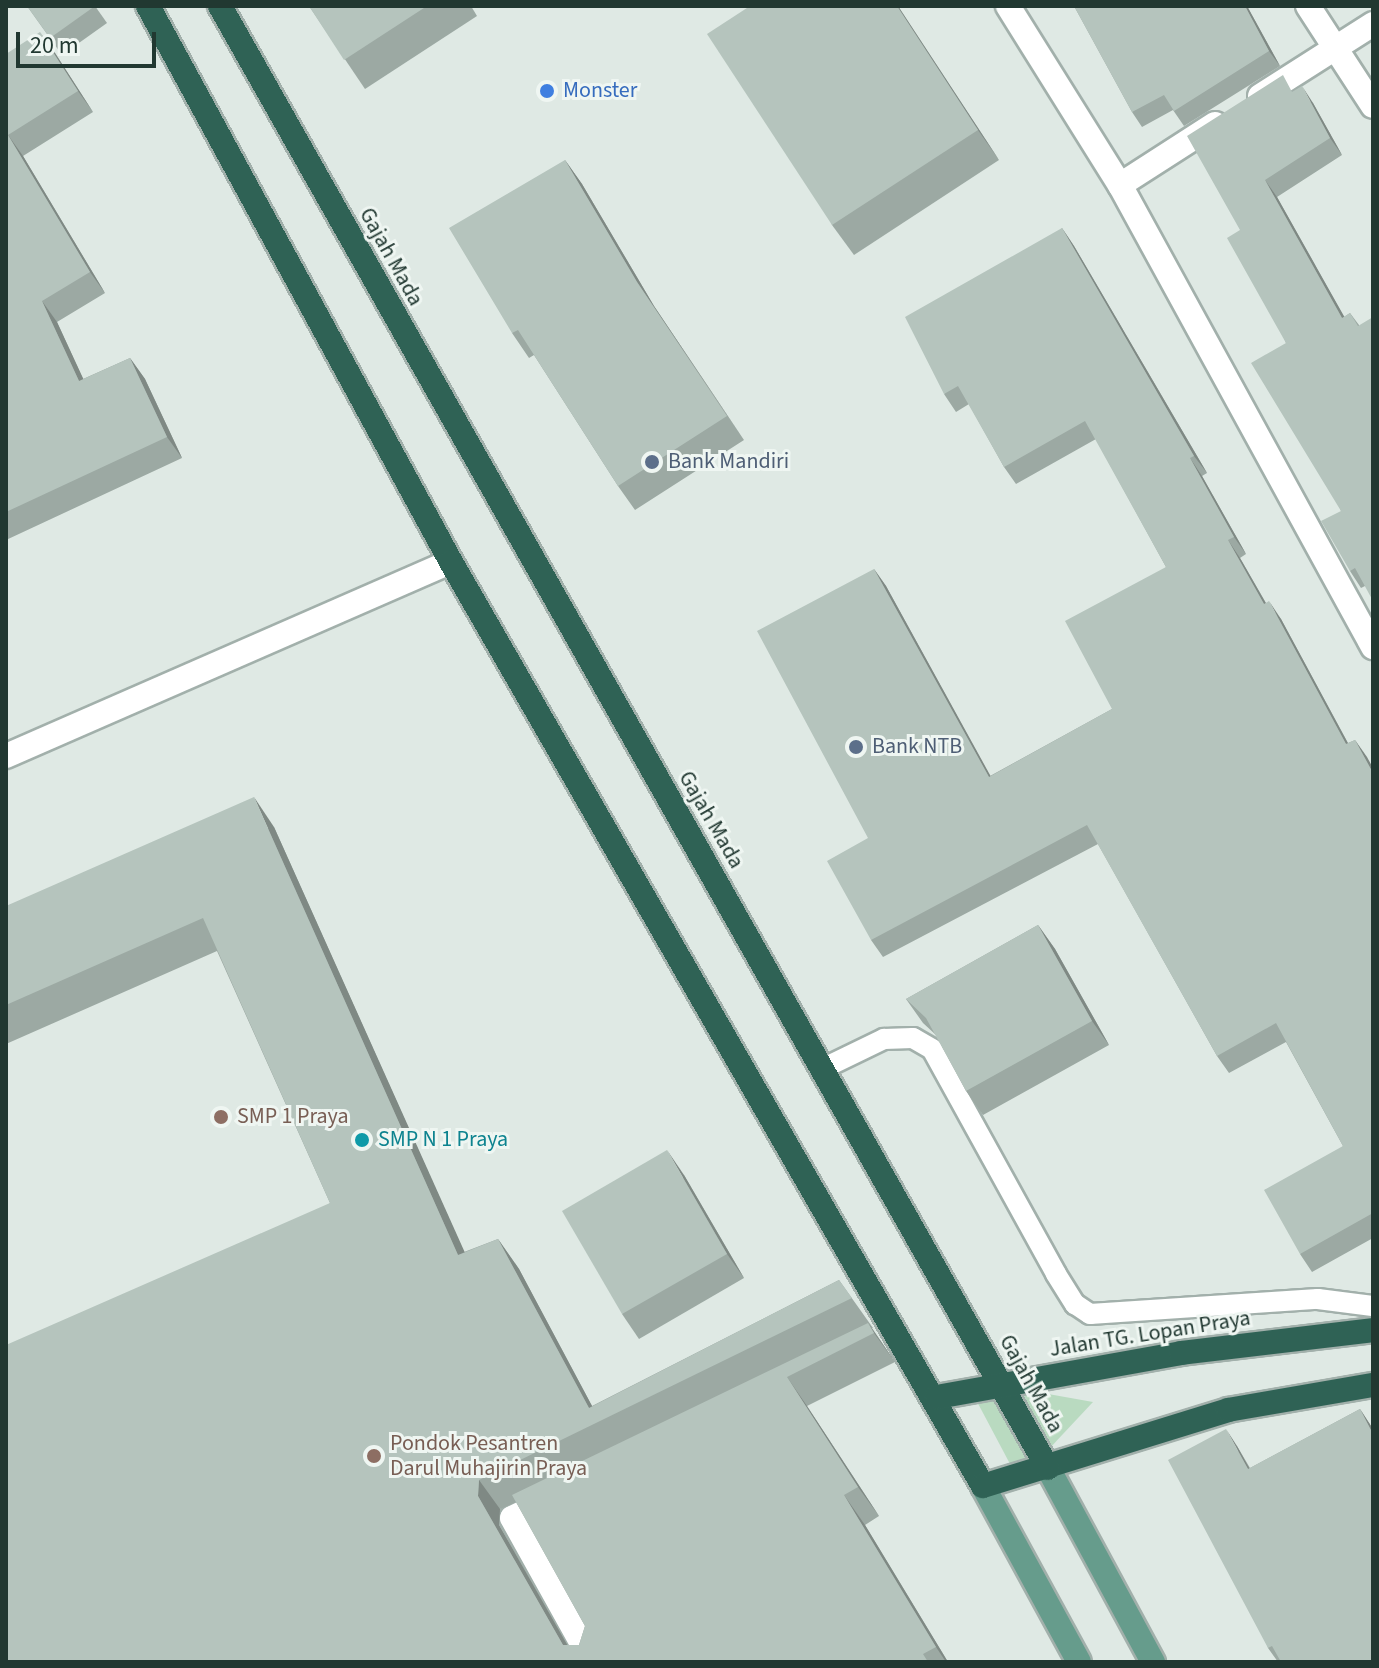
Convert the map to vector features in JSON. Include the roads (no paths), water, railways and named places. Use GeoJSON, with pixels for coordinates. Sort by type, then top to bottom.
{"type":"FeatureCollection","features":[{"type":"Feature","properties":{"kind":"highway"},"geometry":{"type":"LineString","coordinates":[[148,6],[451,562],[896,1333],[937,1397],[983,1486],[1228,1410],[1373,1385]]}},
{"type":"Feature","properties":{"kind":"highway","name":"Gajah Mada"},"geometry":{"type":"LineString","coordinates":[[220,6],[1048,1468]]}},
{"type":"Feature","properties":{"kind":"highway","name":"Jalan TG. Lopan Praya"},"geometry":{"type":"LineString","coordinates":[[937,1397],[1181,1353],[1373,1330]]}},
{"type":"Feature","properties":{"kind":"main road","name":"Gajah Mada"},"geometry":{"type":"LineString","coordinates":[[1048,1468],[1153,1662]]}},
{"type":"Feature","properties":{"kind":"main road"},"geometry":{"type":"LineString","coordinates":[[983,1486],[1079,1662]]}},
{"type":"Feature","properties":{"kind":"street"},"geometry":{"type":"LineString","coordinates":[[1008,6],[1120,185],[1373,647]]}},
{"type":"Feature","properties":{"kind":"street"},"geometry":{"type":"LineString","coordinates":[[1308,6],[1373,106]]}},
{"type":"Feature","properties":{"kind":"street"},"geometry":{"type":"LineString","coordinates":[[1120,185],[1373,24]]}},
{"type":"Feature","properties":{"kind":"street"},"geometry":{"type":"LineString","coordinates":[[6,756],[451,562]]}},
{"type":"Feature","properties":{"kind":"street"},"geometry":{"type":"LineString","coordinates":[[868,1347],[896,1333]]}},
{"type":"Feature","properties":{"kind":"street"},"geometry":{"type":"LineString","coordinates":[[569,1490],[512,1518],[592,1662]]}},
{"type":"Feature","properties":{"kind":"lane"},"geometry":{"type":"LineString","coordinates":[[824,1068],[884,1039],[913,1038],[932,1049],[1056,1274],[1075,1304],[1090,1314],[1318,1299],[1373,1306]]}},
{"type":"Feature","properties":{"kind":"place","name":"Monster"},"geometry":{"type":"Point","coordinates":[547,91]}},
{"type":"Feature","properties":{"kind":"place","name":"Bank Mandiri"},"geometry":{"type":"Point","coordinates":[652,462]}},
{"type":"Feature","properties":{"kind":"place","name":"Bank NTB"},"geometry":{"type":"Point","coordinates":[856,747]}},
{"type":"Feature","properties":{"kind":"place","name":"SMP 1 Praya"},"geometry":{"type":"Point","coordinates":[221,1117]}},
{"type":"Feature","properties":{"kind":"place","name":"SMP N 1 Praya"},"geometry":{"type":"Point","coordinates":[362,1140]}},
{"type":"Feature","properties":{"kind":"place","name":"Pondok Pesantren Darul Muhajirin Praya"},"geometry":{"type":"Point","coordinates":[374,1456]}}]}
